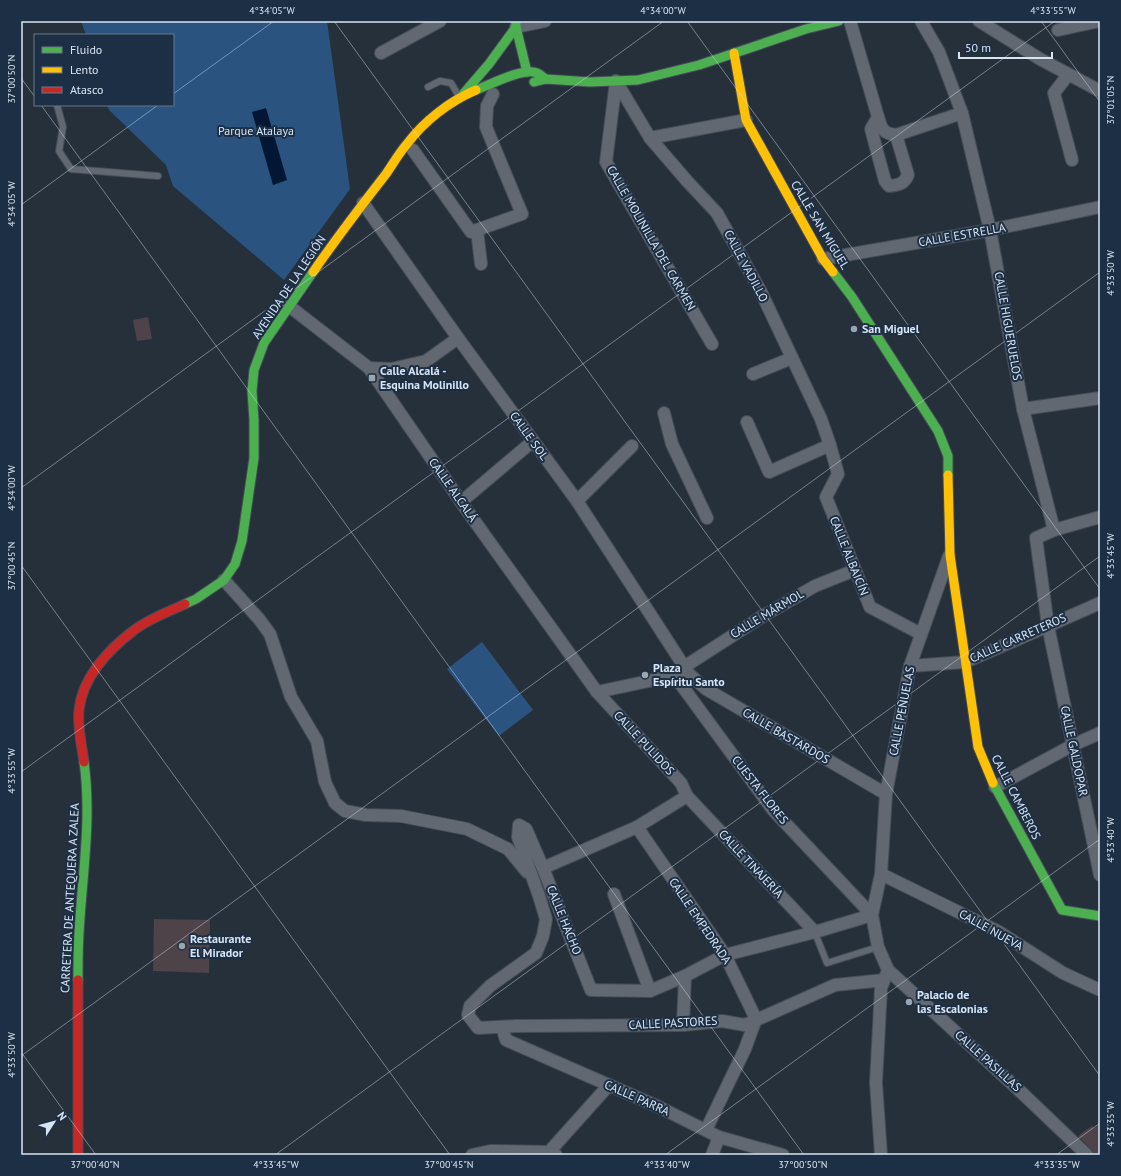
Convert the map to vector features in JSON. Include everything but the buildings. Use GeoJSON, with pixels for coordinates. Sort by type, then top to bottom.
{"type":"FeatureCollection","features":[{"type":"Feature","properties":{"kind":"main road"},"geometry":{"type":"LineString","coordinates":[[525,84],[545,79],[590,82],[638,80],[699,66],[805,25],[839,21]]}},
{"type":"Feature","properties":{"kind":"main road"},"geometry":{"type":"LineString","coordinates":[[516,24],[527,72]]}},
{"type":"Feature","properties":{"kind":"main road"},"geometry":{"type":"LineString","coordinates":[[460,98],[490,64],[516,24]]}},
{"type":"Feature","properties":{"kind":"main road","name":"CALLE SAN MIGUEL"},"geometry":{"type":"LineString","coordinates":[[734,53],[746,120],[823,259],[852,297],[938,431],[948,456],[950,555]]}},
{"type":"Feature","properties":{"kind":"main road"},"geometry":{"type":"LineString","coordinates":[[481,100],[499,92],[502,85],[514,81],[527,72],[537,73],[545,79]]}},
{"type":"Feature","properties":{"kind":"main road","name":"AVENIDA DE LA LEGIÓN"},"geometry":{"type":"LineString","coordinates":[[254,458],[252,391],[254,370],[264,343],[289,306],[363,203],[389,170],[407,143],[427,122],[442,109],[460,98],[486,86],[527,72]]}},
{"type":"Feature","properties":{"kind":"main road","name":"AVENIDA DE LA LEGIÓN"},"geometry":{"type":"LineString","coordinates":[[389,170],[416,148]]}},
{"type":"Feature","properties":{"kind":"main road","name":"CARRETERA DE ANTEQUERA A ZALEA"},"geometry":{"type":"LineString","coordinates":[[78,1155],[77,1004],[79,934],[88,826],[87,781],[80,733],[79,710],[85,686],[97,667],[112,649],[134,630],[163,614],[196,599],[224,580],[235,564],[242,541],[254,458]]}},
{"type":"Feature","properties":{"kind":"main road","name":"CALLE CAMBEROS"},"geometry":{"type":"LineString","coordinates":[[950,555],[978,747],[995,787],[1062,910],[1100,916]]}},
{"type":"Feature","properties":{"kind":"street"},"geometry":{"type":"LineString","coordinates":[[381,53],[440,21]]}},
{"type":"Feature","properties":{"kind":"street"},"geometry":{"type":"LineString","coordinates":[[516,24],[545,21]]}},
{"type":"Feature","properties":{"kind":"street"},"geometry":{"type":"LineString","coordinates":[[850,21],[881,128],[887,133],[896,134],[962,112]]}},
{"type":"Feature","properties":{"kind":"street","name":"CALLE HIGUERUELOS"},"geometry":{"type":"LineString","coordinates":[[921,21],[939,52],[962,112],[990,230],[1024,409],[1054,530]]}},
{"type":"Feature","properties":{"kind":"street"},"geometry":{"type":"LineString","coordinates":[[979,21],[1068,75],[1100,91]]}},
{"type":"Feature","properties":{"kind":"street"},"geometry":{"type":"LineString","coordinates":[[1058,30],[1100,21]]}},
{"type":"Feature","properties":{"kind":"street"},"geometry":{"type":"LineString","coordinates":[[1068,75],[1054,93],[1072,160]]}},
{"type":"Feature","properties":{"kind":"street","name":"CALLE VADILLO"},"geometry":{"type":"LineString","coordinates":[[616,81],[650,138],[717,213],[761,292],[821,419],[838,474]]}},
{"type":"Feature","properties":{"kind":"street","name":"CALLE MOLINILLA DEL CARMEN"},"geometry":{"type":"LineString","coordinates":[[616,81],[606,162],[712,344]]}},
{"type":"Feature","properties":{"kind":"street"},"geometry":{"type":"LineString","coordinates":[[416,148],[471,232],[522,214],[486,127],[487,106],[499,92]]}},
{"type":"Feature","properties":{"kind":"street"},"geometry":{"type":"LineString","coordinates":[[878,117],[871,129],[885,181],[889,186],[898,185],[905,182],[908,175],[896,134]]}},
{"type":"Feature","properties":{"kind":"street"},"geometry":{"type":"LineString","coordinates":[[650,138],[746,120]]}},
{"type":"Feature","properties":{"kind":"street","name":"CALLE SOL"},"geometry":{"type":"LineString","coordinates":[[363,203],[458,338],[576,501],[686,670]]}},
{"type":"Feature","properties":{"kind":"street","name":"CALLE ESTRELLA"},"geometry":{"type":"LineString","coordinates":[[823,259],[990,230],[1100,207]]}},
{"type":"Feature","properties":{"kind":"street"},"geometry":{"type":"LineString","coordinates":[[477,230],[481,264]]}},
{"type":"Feature","properties":{"kind":"street","name":"CALLE ALCALÁ"},"geometry":{"type":"LineString","coordinates":[[289,306],[369,368],[461,502],[597,692]]}},
{"type":"Feature","properties":{"kind":"street"},"geometry":{"type":"LineString","coordinates":[[369,368],[391,369],[426,361],[458,338]]}},
{"type":"Feature","properties":{"kind":"street"},"geometry":{"type":"LineString","coordinates":[[753,374],[792,358]]}},
{"type":"Feature","properties":{"kind":"street"},"geometry":{"type":"LineString","coordinates":[[1024,409],[1100,398]]}},
{"type":"Feature","properties":{"kind":"street"},"geometry":{"type":"LineString","coordinates":[[664,413],[672,444],[707,518]]}},
{"type":"Feature","properties":{"kind":"street"},"geometry":{"type":"LineString","coordinates":[[747,422],[769,472],[830,445]]}},
{"type":"Feature","properties":{"kind":"street"},"geometry":{"type":"LineString","coordinates":[[461,502],[533,441]]}},
{"type":"Feature","properties":{"kind":"street"},"geometry":{"type":"LineString","coordinates":[[576,501],[632,446]]}},
{"type":"Feature","properties":{"kind":"street","name":"CALLE ALBAICÍN"},"geometry":{"type":"LineString","coordinates":[[838,474],[826,497],[870,607],[921,634]]}},
{"type":"Feature","properties":{"kind":"street"},"geometry":{"type":"LineString","coordinates":[[1048,626],[1036,538],[1054,530],[1100,517]]}},
{"type":"Feature","properties":{"kind":"street","name":"CALLE PEÑUELAS"},"geometry":{"type":"LineString","coordinates":[[872,915],[881,874],[886,794],[910,666],[950,555]]}},
{"type":"Feature","properties":{"kind":"street","name":"CALLE MÁRMOL"},"geometry":{"type":"LineString","coordinates":[[686,670],[763,616],[808,589],[855,570]]}},
{"type":"Feature","properties":{"kind":"street"},"geometry":{"type":"LineString","coordinates":[[224,580],[259,619],[270,634],[291,697],[317,741],[325,782],[335,803],[344,811],[366,815],[401,816],[467,829],[508,849],[532,877]]}},
{"type":"Feature","properties":{"kind":"street","name":"CALLE CARRETEROS"},"geometry":{"type":"LineString","coordinates":[[910,666],[965,662],[1100,603]]}},
{"type":"Feature","properties":{"kind":"street","name":"CALLE GALDOPAR"},"geometry":{"type":"LineString","coordinates":[[1048,626],[1100,875]]}},
{"type":"Feature","properties":{"kind":"street"},"geometry":{"type":"LineString","coordinates":[[597,692],[674,675],[686,670]]}},
{"type":"Feature","properties":{"kind":"street","name":"CALLE BASTARDOS"},"geometry":{"type":"LineString","coordinates":[[686,670],[706,689],[886,794]]}},
{"type":"Feature","properties":{"kind":"street","name":"CUESTA FLORES"},"geometry":{"type":"LineString","coordinates":[[674,675],[773,810],[872,915]]}},
{"type":"Feature","properties":{"kind":"street","name":"CALLE PULIDOS"},"geometry":{"type":"LineString","coordinates":[[597,692],[681,783],[687,796]]}},
{"type":"Feature","properties":{"kind":"street"},"geometry":{"type":"LineString","coordinates":[[995,787],[1073,745],[1100,733]]}},
{"type":"Feature","properties":{"kind":"street"},"geometry":{"type":"LineString","coordinates":[[532,877],[518,837],[519,825],[526,829],[543,868],[637,827],[687,796]]}},
{"type":"Feature","properties":{"kind":"street","name":"CALLE TINAJERÍA"},"geometry":{"type":"LineString","coordinates":[[687,796],[816,935]]}},
{"type":"Feature","properties":{"kind":"street","name":"CALLE EMPEDRADA"},"geometry":{"type":"LineString","coordinates":[[637,827],[725,955],[756,1019]]}},
{"type":"Feature","properties":{"kind":"street","name":"CALLE HACHO"},"geometry":{"type":"LineString","coordinates":[[543,868],[592,990],[650,991],[685,976],[725,955],[816,935],[872,915]]}},
{"type":"Feature","properties":{"kind":"street","name":"CALLE NUEVA"},"geometry":{"type":"LineString","coordinates":[[881,874],[999,932],[1063,973],[1100,990]]}},
{"type":"Feature","properties":{"kind":"street","name":"CALLE PASTORES"},"geometry":{"type":"LineString","coordinates":[[532,877],[546,918],[543,936],[536,953],[490,986],[470,1006],[468,1015],[478,1028],[683,1025],[722,1020],[745,1025],[834,985],[886,975]]}},
{"type":"Feature","properties":{"kind":"street"},"geometry":{"type":"LineString","coordinates":[[614,894],[650,991]]}},
{"type":"Feature","properties":{"kind":"street"},"geometry":{"type":"LineString","coordinates":[[872,915],[878,947],[886,975],[882,988],[876,1083],[881,1155]]}},
{"type":"Feature","properties":{"kind":"street","name":"CALLE PASILLAS"},"geometry":{"type":"LineString","coordinates":[[886,975],[1026,1096],[1087,1155]]}},
{"type":"Feature","properties":{"kind":"street"},"geometry":{"type":"LineString","coordinates":[[683,1025],[685,976]]}},
{"type":"Feature","properties":{"kind":"street"},"geometry":{"type":"LineString","coordinates":[[706,1130],[745,1049],[756,1019]]}},
{"type":"Feature","properties":{"kind":"street","name":"CALLE PARRA"},"geometry":{"type":"LineString","coordinates":[[502,1027],[506,1040],[659,1107],[719,1137],[783,1155]]}},
{"type":"Feature","properties":{"kind":"street"},"geometry":{"type":"LineString","coordinates":[[472,1155],[490,1151],[553,1154],[609,1085]]}},
{"type":"Feature","properties":{"kind":"street"},"geometry":{"type":"LineString","coordinates":[[712,1155],[719,1137]]}},
{"type":"Feature","properties":{"kind":"lane"},"geometry":{"type":"LineString","coordinates":[[428,87],[440,80],[451,83],[460,98]]}},
{"type":"Feature","properties":{"kind":"lane"},"geometry":{"type":"LineString","coordinates":[[57,106],[63,128],[59,151],[71,169],[158,176]]}},
{"type":"Feature","properties":{"kind":"lane"},"geometry":{"type":"LineString","coordinates":[[816,935],[827,963],[878,947]]}},
{"type":"Feature","properties":{"kind":"green space","name":"Parque Atalaya"},"geometry":{"type":"Polygon","coordinates":[[[81,21],[327,21],[350,189],[284,280],[173,186],[166,165],[109,110],[107,106],[174,106],[174,34],[86,34],[81,21]]]}},
{"type":"Feature","properties":{"kind":"green space"},"geometry":{"type":"Polygon","coordinates":[[[482,642],[533,710],[499,736],[447,669],[482,642]]]}},
{"type":"Feature","properties":{"kind":"shaded area"},"geometry":{"type":"Polygon","coordinates":[[[266,108],[287,180],[273,185],[252,112],[266,108]]]}},
{"type":"Feature","properties":{"kind":"traffic: fast"},"geometry":{"type":"LineString","coordinates":[[516,21],[516,27],[527,72]]}},
{"type":"Feature","properties":{"kind":"traffic: fast"},"geometry":{"type":"LineString","coordinates":[[534,82],[546,79],[590,82],[638,80],[699,65],[806,29],[839,21]]}},
{"type":"Feature","properties":{"kind":"traffic: fast"},"geometry":{"type":"LineString","coordinates":[[464,93],[489,64],[516,27]]}},
{"type":"Feature","properties":{"kind":"traffic: fast"},"geometry":{"type":"LineString","coordinates":[[476,90],[506,77],[524,72],[537,73],[545,79]]}},
{"type":"Feature","properties":{"kind":"traffic: fast"},"geometry":{"type":"LineString","coordinates":[[185,604],[196,599],[224,580],[235,564],[242,541],[254,458],[252,391],[254,370],[264,343],[313,272]]}},
{"type":"Feature","properties":{"kind":"traffic: fast"},"geometry":{"type":"LineString","coordinates":[[833,272],[852,297],[938,431],[948,456],[948,475]]}},
{"type":"Feature","properties":{"kind":"traffic: fast"},"geometry":{"type":"LineString","coordinates":[[78,980],[80,912],[87,827],[84,762]]}},
{"type":"Feature","properties":{"kind":"traffic: fast"},"geometry":{"type":"LineString","coordinates":[[993,783],[1062,910],[1100,916]]}},
{"type":"Feature","properties":{"kind":"traffic: slow"},"geometry":{"type":"LineString","coordinates":[[734,53],[746,120],[823,259],[833,272]]}},
{"type":"Feature","properties":{"kind":"traffic: slow"},"geometry":{"type":"LineString","coordinates":[[313,272],[386,174],[401,151],[421,127],[438,112],[476,90]]}},
{"type":"Feature","properties":{"kind":"traffic: slow"},"geometry":{"type":"LineString","coordinates":[[948,475],[950,555],[978,747],[993,783]]}},
{"type":"Feature","properties":{"kind":"traffic: jam"},"geometry":{"type":"LineString","coordinates":[[84,762],[79,730],[79,710],[81,698],[91,676],[114,647],[133,631],[152,619],[185,604]]}},
{"type":"Feature","properties":{"kind":"traffic: jam"},"geometry":{"type":"LineString","coordinates":[[78,980],[78,1155]]}},
{"type":"Feature","properties":{"kind":"place","name":"San Miguel"},"geometry":{"type":"Point","coordinates":[854,329]}},
{"type":"Feature","properties":{"kind":"place","name":"Calle Alcalá - Esquina Molinillo"},"geometry":{"type":"Point","coordinates":[372,378]}},
{"type":"Feature","properties":{"kind":"place","name":"Plaza Espíritu Santo"},"geometry":{"type":"Point","coordinates":[645,675]}},
{"type":"Feature","properties":{"kind":"place","name":"Restaurante El Mirador"},"geometry":{"type":"Point","coordinates":[182,946]}},
{"type":"Feature","properties":{"kind":"place","name":"Palacio de las Escalonias"},"geometry":{"type":"Point","coordinates":[909,1002]}}]}
